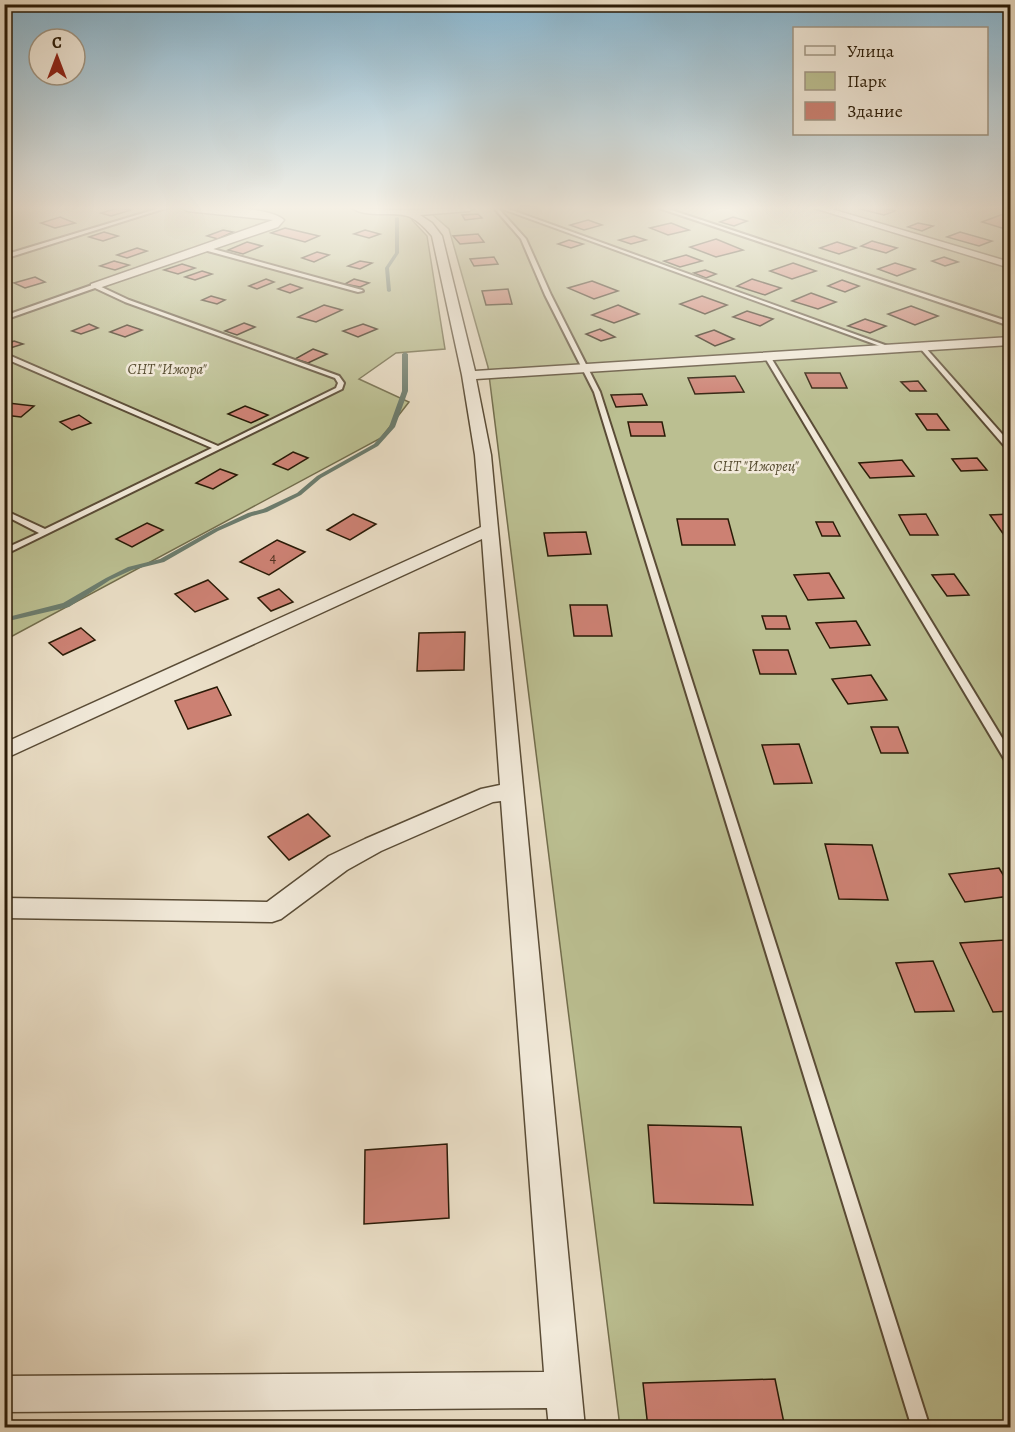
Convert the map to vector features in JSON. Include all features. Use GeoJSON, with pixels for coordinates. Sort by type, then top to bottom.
{"type":"FeatureCollection","features":[{"type":"Feature","properties":{"kind":"street"},"geometry":{"type":"LineString","coordinates":[[95,286],[129,275]]}},
{"type":"Feature","properties":{"kind":"street"},"geometry":{"type":"LineString","coordinates":[[446,275],[469,375],[483,455],[567,1428]]}},
{"type":"Feature","properties":{"kind":"street"},"geometry":{"type":"LineString","coordinates":[[469,375],[1011,341]]}},
{"type":"Feature","properties":{"kind":"street"},"geometry":{"type":"LineString","coordinates":[[4,752],[490,529]]}},
{"type":"Feature","properties":{"kind":"street"},"geometry":{"type":"LineString","coordinates":[[4,908],[272,912],[338,863],[373,845],[489,795],[512,791]]}},
{"type":"Feature","properties":{"kind":"street"},"geometry":{"type":"LineString","coordinates":[[4,1394],[564,1390]]}},
{"type":"Feature","properties":{"kind":"lane"},"geometry":{"type":"LineString","coordinates":[[301,275],[360,291]]}},
{"type":"Feature","properties":{"kind":"lane"},"geometry":{"type":"LineString","coordinates":[[540,275],[583,368],[597,392],[921,1428]]}},
{"type":"Feature","properties":{"kind":"lane"},"geometry":{"type":"LineString","coordinates":[[687,275],[893,349]]}},
{"type":"Feature","properties":{"kind":"lane"},"geometry":{"type":"LineString","coordinates":[[863,275],[1011,324]]}},
{"type":"Feature","properties":{"kind":"lane"},"geometry":{"type":"LineString","coordinates":[[4,318],[95,286],[337,377],[341,383],[339,389],[4,553]]}},
{"type":"Feature","properties":{"kind":"lane"},"geometry":{"type":"LineString","coordinates":[[922,347],[1011,447]]}},
{"type":"Feature","properties":{"kind":"lane"},"geometry":{"type":"LineString","coordinates":[[4,355],[217,448]]}},
{"type":"Feature","properties":{"kind":"lane"},"geometry":{"type":"LineString","coordinates":[[767,356],[1011,759]]}},
{"type":"Feature","properties":{"kind":"lane"},"geometry":{"type":"LineString","coordinates":[[4,512],[46,533]]}},
{"type":"Feature","properties":{"kind":"green space","name":"СНТ \"Ижора\""},"geometry":{"type":"Polygon","coordinates":[[[5,275],[433,275],[445,349],[396,353],[359,379],[409,402],[381,438],[5,640],[5,275]]]}},
{"type":"Feature","properties":{"kind":"green space","name":"СНТ \"Ижорец\""},"geometry":{"type":"Polygon","coordinates":[[[462,275],[1010,275],[1010,1427],[620,1427],[488,367],[462,275]]]}},
{"type":"Feature","properties":{"kind":"building"},"geometry":{"type":"Polygon","coordinates":[[[191,275],[210,275],[195,280],[185,277],[191,275]]]}},
{"type":"Feature","properties":{"kind":"building"},"geometry":{"type":"Polygon","coordinates":[[[698,275],[714,275],[706,278],[698,275]]]}},
{"type":"Feature","properties":{"kind":"building"},"geometry":{"type":"Polygon","coordinates":[[[781,275],[805,275],[792,279],[781,275]]]}},
{"type":"Feature","properties":{"kind":"building"},"geometry":{"type":"Polygon","coordinates":[[[35,277],[45,282],[25,288],[14,283],[35,277]]]}},
{"type":"Feature","properties":{"kind":"building"},"geometry":{"type":"Polygon","coordinates":[[[266,279],[274,282],[257,289],[249,286],[266,279]]]}},
{"type":"Feature","properties":{"kind":"building"},"geometry":{"type":"Polygon","coordinates":[[[354,279],[369,283],[360,287],[345,284],[354,279]]]}},
{"type":"Feature","properties":{"kind":"building"},"geometry":{"type":"Polygon","coordinates":[[[752,279],[781,288],[765,295],[737,286],[752,279]]]}},
{"type":"Feature","properties":{"kind":"building"},"geometry":{"type":"Polygon","coordinates":[[[842,280],[859,286],[845,292],[828,286],[842,280]]]}},
{"type":"Feature","properties":{"kind":"building"},"geometry":{"type":"Polygon","coordinates":[[[592,281],[618,291],[594,299],[568,288],[592,281]]]}},
{"type":"Feature","properties":{"kind":"building"},"geometry":{"type":"Polygon","coordinates":[[[290,284],[302,288],[290,293],[278,289],[290,284]]]}},
{"type":"Feature","properties":{"kind":"building"},"geometry":{"type":"Polygon","coordinates":[[[508,289],[512,304],[486,305],[482,291],[508,289]]]}},
{"type":"Feature","properties":{"kind":"building"},"geometry":{"type":"Polygon","coordinates":[[[811,293],[836,302],[818,309],[792,301],[811,293]]]}},
{"type":"Feature","properties":{"kind":"building"},"geometry":{"type":"Polygon","coordinates":[[[211,296],[225,300],[217,304],[202,300],[211,296]]]}},
{"type":"Feature","properties":{"kind":"building"},"geometry":{"type":"Polygon","coordinates":[[[702,296],[727,305],[705,314],[680,304],[702,296]]]}},
{"type":"Feature","properties":{"kind":"building"},"geometry":{"type":"Polygon","coordinates":[[[324,305],[342,310],[316,322],[298,317],[324,305]]]}},
{"type":"Feature","properties":{"kind":"building"},"geometry":{"type":"Polygon","coordinates":[[[618,305],[639,314],[614,323],[592,315],[618,305]]]}},
{"type":"Feature","properties":{"kind":"building"},"geometry":{"type":"Polygon","coordinates":[[[911,306],[938,316],[915,325],[888,314],[911,306]]]}},
{"type":"Feature","properties":{"kind":"building"},"geometry":{"type":"Polygon","coordinates":[[[747,311],[773,319],[760,326],[733,317],[747,311]]]}},
{"type":"Feature","properties":{"kind":"building"},"geometry":{"type":"Polygon","coordinates":[[[865,319],[886,326],[870,333],[848,326],[865,319]]]}},
{"type":"Feature","properties":{"kind":"building"},"geometry":{"type":"Polygon","coordinates":[[[244,323],[255,327],[237,335],[225,331],[244,323]]]}},
{"type":"Feature","properties":{"kind":"building"},"geometry":{"type":"Polygon","coordinates":[[[89,324],[98,328],[81,334],[72,331],[89,324]]]}},
{"type":"Feature","properties":{"kind":"building"},"geometry":{"type":"Polygon","coordinates":[[[363,324],[377,329],[358,337],[343,331],[363,324]]]}},
{"type":"Feature","properties":{"kind":"building"},"geometry":{"type":"Polygon","coordinates":[[[127,325],[142,330],[125,337],[110,332],[127,325]]]}},
{"type":"Feature","properties":{"kind":"building"},"geometry":{"type":"Polygon","coordinates":[[[600,329],[615,337],[601,341],[586,334],[600,329]]]}},
{"type":"Feature","properties":{"kind":"building"},"geometry":{"type":"Polygon","coordinates":[[[714,330],[734,339],[715,346],[696,336],[714,330]]]}},
{"type":"Feature","properties":{"kind":"building"},"geometry":{"type":"Polygon","coordinates":[[[14,341],[23,344],[4,350],[4,345],[14,341]]]}},
{"type":"Feature","properties":{"kind":"building"},"geometry":{"type":"Polygon","coordinates":[[[313,349],[327,354],[308,363],[295,359],[313,349]]]}},
{"type":"Feature","properties":{"kind":"building"},"geometry":{"type":"Polygon","coordinates":[[[805,373],[840,373],[847,388],[812,388],[805,373]]]}},
{"type":"Feature","properties":{"kind":"building"},"geometry":{"type":"Polygon","coordinates":[[[735,376],[744,392],[695,394],[688,378],[735,376]]]}},
{"type":"Feature","properties":{"kind":"building"},"geometry":{"type":"Polygon","coordinates":[[[918,381],[926,391],[910,391],[901,382],[918,381]]]}},
{"type":"Feature","properties":{"kind":"building"},"geometry":{"type":"Polygon","coordinates":[[[642,394],[647,405],[616,407],[611,395],[642,394]]]}},
{"type":"Feature","properties":{"kind":"building"},"geometry":{"type":"Polygon","coordinates":[[[8,403],[34,406],[21,417],[4,415],[4,406],[8,403]]]}},
{"type":"Feature","properties":{"kind":"building"},"geometry":{"type":"Polygon","coordinates":[[[245,406],[268,415],[251,423],[228,414],[245,406]]]}},
{"type":"Feature","properties":{"kind":"building"},"geometry":{"type":"Polygon","coordinates":[[[916,414],[937,414],[949,430],[927,430],[916,414]]]}},
{"type":"Feature","properties":{"kind":"building"},"geometry":{"type":"Polygon","coordinates":[[[79,415],[91,423],[72,430],[60,422],[79,415]]]}},
{"type":"Feature","properties":{"kind":"building"},"geometry":{"type":"Polygon","coordinates":[[[628,422],[662,422],[665,436],[631,436],[628,422]]]}},
{"type":"Feature","properties":{"kind":"building"},"geometry":{"type":"Polygon","coordinates":[[[293,452],[308,458],[288,470],[273,464],[293,452]]]}},
{"type":"Feature","properties":{"kind":"building"},"geometry":{"type":"Polygon","coordinates":[[[977,458],[987,470],[961,471],[952,459],[977,458]]]}},
{"type":"Feature","properties":{"kind":"building"},"geometry":{"type":"Polygon","coordinates":[[[902,460],[914,476],[870,478],[859,463],[902,460]]]}},
{"type":"Feature","properties":{"kind":"building"},"geometry":{"type":"Polygon","coordinates":[[[220,469],[237,475],[213,489],[196,483],[220,469]]]}},
{"type":"Feature","properties":{"kind":"building"},"geometry":{"type":"Polygon","coordinates":[[[353,514],[376,524],[350,540],[327,530],[353,514]]]}},
{"type":"Feature","properties":{"kind":"building"},"geometry":{"type":"Polygon","coordinates":[[[926,514],[938,535],[910,535],[899,515],[926,514]]]}},
{"type":"Feature","properties":{"kind":"building"},"geometry":{"type":"Polygon","coordinates":[[[1010,514],[1010,535],[1004,535],[990,515],[1010,514]]]}},
{"type":"Feature","properties":{"kind":"building"},"geometry":{"type":"Polygon","coordinates":[[[677,519],[728,519],[735,545],[682,545],[677,519]]]}},
{"type":"Feature","properties":{"kind":"building"},"geometry":{"type":"Polygon","coordinates":[[[816,522],[833,522],[840,536],[822,536],[816,522]]]}},
{"type":"Feature","properties":{"kind":"building"},"geometry":{"type":"Polygon","coordinates":[[[147,523],[163,530],[132,547],[116,539],[147,523]]]}},
{"type":"Feature","properties":{"kind":"building"},"geometry":{"type":"Polygon","coordinates":[[[586,532],[591,554],[548,556],[544,533],[586,532]]]}},
{"type":"Feature","properties":{"kind":"building"},"geometry":{"type":"Polygon","coordinates":[[[277,540],[305,552],[269,575],[240,562],[277,540]]]}},
{"type":"Feature","properties":{"kind":"building"},"geometry":{"type":"Polygon","coordinates":[[[829,573],[844,598],[808,600],[794,575],[829,573]]]}},
{"type":"Feature","properties":{"kind":"building"},"geometry":{"type":"Polygon","coordinates":[[[954,574],[969,595],[947,596],[932,575],[954,574]]]}},
{"type":"Feature","properties":{"kind":"building"},"geometry":{"type":"Polygon","coordinates":[[[208,580],[228,599],[195,612],[175,594],[208,580]]]}},
{"type":"Feature","properties":{"kind":"building"},"geometry":{"type":"Polygon","coordinates":[[[279,589],[293,602],[271,611],[258,598],[279,589]]]}},
{"type":"Feature","properties":{"kind":"building"},"geometry":{"type":"Polygon","coordinates":[[[570,605],[607,605],[612,636],[574,636],[570,605]]]}},
{"type":"Feature","properties":{"kind":"building"},"geometry":{"type":"Polygon","coordinates":[[[762,616],[786,616],[790,629],[766,629],[762,616]]]}},
{"type":"Feature","properties":{"kind":"building"},"geometry":{"type":"Polygon","coordinates":[[[856,621],[870,645],[830,648],[816,623],[856,621]]]}},
{"type":"Feature","properties":{"kind":"building"},"geometry":{"type":"Polygon","coordinates":[[[81,628],[95,640],[63,655],[49,643],[81,628]]]}},
{"type":"Feature","properties":{"kind":"building"},"geometry":{"type":"Polygon","coordinates":[[[465,632],[464,670],[417,671],[419,633],[465,632]]]}},
{"type":"Feature","properties":{"kind":"building"},"geometry":{"type":"Polygon","coordinates":[[[753,650],[788,650],[796,674],[760,674],[753,650]]]}},
{"type":"Feature","properties":{"kind":"building"},"geometry":{"type":"Polygon","coordinates":[[[871,675],[887,700],[848,704],[832,679],[871,675]]]}},
{"type":"Feature","properties":{"kind":"building"},"geometry":{"type":"Polygon","coordinates":[[[217,687],[231,715],[188,729],[175,701],[217,687]]]}},
{"type":"Feature","properties":{"kind":"building"},"geometry":{"type":"Polygon","coordinates":[[[871,727],[898,727],[908,753],[881,753],[871,727]]]}},
{"type":"Feature","properties":{"kind":"building"},"geometry":{"type":"Polygon","coordinates":[[[799,744],[812,783],[774,784],[762,745],[799,744]]]}},
{"type":"Feature","properties":{"kind":"building"},"geometry":{"type":"Polygon","coordinates":[[[308,814],[330,836],[289,860],[268,837],[308,814]]]}},
{"type":"Feature","properties":{"kind":"building"},"geometry":{"type":"Polygon","coordinates":[[[825,844],[872,845],[888,900],[839,899],[825,844]]]}},
{"type":"Feature","properties":{"kind":"building"},"geometry":{"type":"Polygon","coordinates":[[[999,868],[1010,886],[1010,896],[965,902],[949,874],[999,868]]]}},
{"type":"Feature","properties":{"kind":"building"},"geometry":{"type":"Polygon","coordinates":[[[1005,940],[1010,951],[1010,1011],[993,1012],[960,943],[1005,940]]]}},
{"type":"Feature","properties":{"kind":"building"},"geometry":{"type":"Polygon","coordinates":[[[933,961],[954,1011],[915,1012],[896,963],[933,961]]]}},
{"type":"Feature","properties":{"kind":"building"},"geometry":{"type":"Polygon","coordinates":[[[648,1125],[741,1127],[753,1205],[654,1203],[648,1125]]]}},
{"type":"Feature","properties":{"kind":"building"},"geometry":{"type":"Polygon","coordinates":[[[447,1144],[449,1218],[364,1224],[365,1150],[447,1144]]]}},
{"type":"Feature","properties":{"kind":"building"},"geometry":{"type":"Polygon","coordinates":[[[775,1379],[785,1428],[648,1428],[643,1383],[775,1379]]]}},
{"type":"Feature","properties":{"kind":"waterway"},"geometry":{"type":"LineString","coordinates":[[388,275],[389,291]]}},
{"type":"Feature","properties":{"kind":"waterway"},"geometry":{"type":"LineString","coordinates":[[4,620],[66,605],[130,568],[162,561],[216,530],[250,514],[265,511],[299,494],[319,477],[376,445],[392,427],[405,391],[405,354]]}}]}
